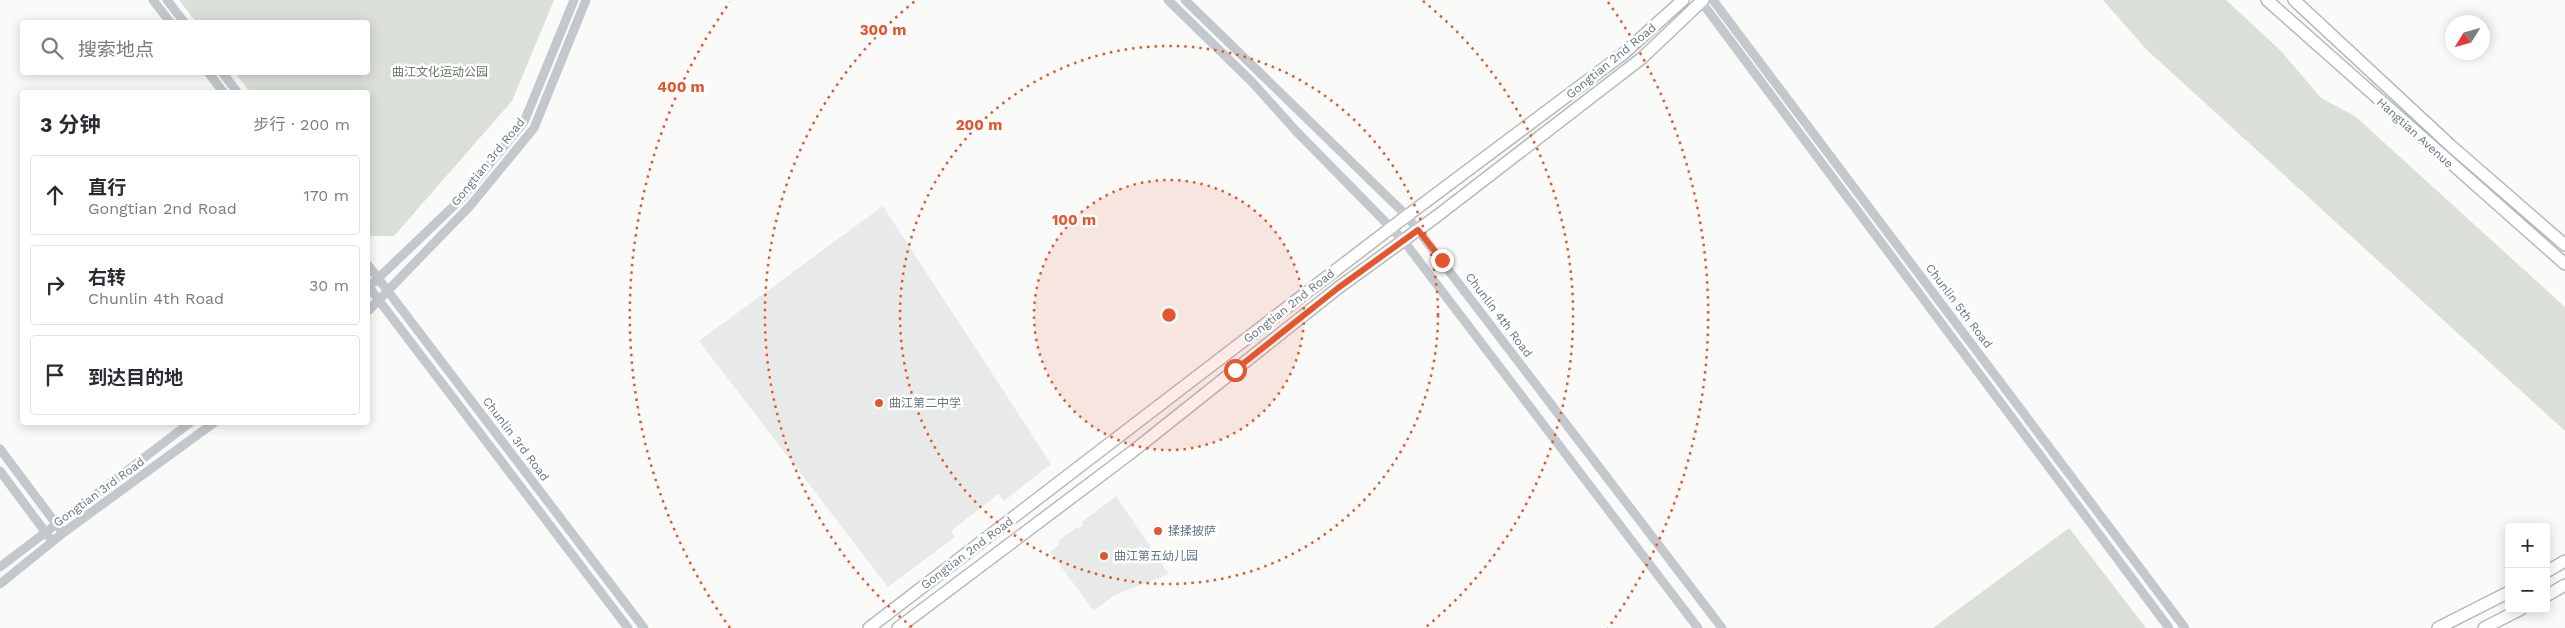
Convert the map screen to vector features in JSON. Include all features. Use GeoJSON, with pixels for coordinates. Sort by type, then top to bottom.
{"type":"FeatureCollection","features":[{"type":"Feature","properties":{"kind":"main road","name":"Gongtian 2nd Road"},"geometry":{"type":"LineString","coordinates":[[869,628],[1392,227],[1623,54],[1683,0]]}},
{"type":"Feature","properties":{"kind":"main road","name":"Hangtian Avenue"},"geometry":{"type":"LineString","coordinates":[[2267,0],[2565,264]]}},
{"type":"Feature","properties":{"kind":"main road","name":"Hangtian Avenue"},"geometry":{"type":"LineString","coordinates":[[2294,0],[2450,145],[2565,245]]}},
{"type":"Feature","properties":{"kind":"main road","name":"Gongtian 2nd Road"},"geometry":{"type":"LineString","coordinates":[[898,628],[1132,452],[1338,288],[1418,230],[1642,58],[1701,1]]}},
{"type":"Feature","properties":{"kind":"main road"},"geometry":{"type":"LineString","coordinates":[[2550,570],[2565,561]]}},
{"type":"Feature","properties":{"kind":"main road"},"geometry":{"type":"LineString","coordinates":[[2550,594],[2565,585]]}},
{"type":"Feature","properties":{"kind":"main road"},"geometry":{"type":"LineString","coordinates":[[2438,628],[2505,594]]}},
{"type":"Feature","properties":{"kind":"main road"},"geometry":{"type":"LineString","coordinates":[[2484,628],[2512,613]]}},
{"type":"Feature","properties":{"kind":"street"},"geometry":{"type":"LineString","coordinates":[[153,0],[168,20]]}},
{"type":"Feature","properties":{"kind":"street"},"geometry":{"type":"LineString","coordinates":[[167,0],[182,20]]}},
{"type":"Feature","properties":{"kind":"street","name":"Gongtian 3rd Road"},"geometry":{"type":"LineString","coordinates":[[370,285],[462,198],[524,122],[574,0]]}},
{"type":"Feature","properties":{"kind":"street","name":"Gongtian 3rd Road"},"geometry":{"type":"LineString","coordinates":[[370,309],[470,206],[534,128],[586,0]]}},
{"type":"Feature","properties":{"kind":"street"},"geometry":{"type":"LineString","coordinates":[[1168,0],[1252,82],[1296,131],[1404,240],[1698,628]]}},
{"type":"Feature","properties":{"kind":"street","name":"Chunlin 4th Road"},"geometry":{"type":"LineString","coordinates":[[1185,0],[1407,216],[1722,628]]}},
{"type":"Feature","properties":{"kind":"street","name":"Chunlin 5th Road"},"geometry":{"type":"LineString","coordinates":[[1713,0],[2185,628]]}},
{"type":"Feature","properties":{"kind":"street","name":"Chunlin 5th Road"},"geometry":{"type":"LineString","coordinates":[[1701,1],[2169,628]]}},
{"type":"Feature","properties":{"kind":"street"},"geometry":{"type":"LineString","coordinates":[[210,75],[221,90]]}},
{"type":"Feature","properties":{"kind":"street"},"geometry":{"type":"LineString","coordinates":[[224,75],[236,90]]}},
{"type":"Feature","properties":{"kind":"street","name":"Chunlin 3rd Road"},"geometry":{"type":"LineString","coordinates":[[370,268],[644,628]]}},
{"type":"Feature","properties":{"kind":"street","name":"Chunlin 3rd Road"},"geometry":{"type":"LineString","coordinates":[[370,290],[628,628]]}},
{"type":"Feature","properties":{"kind":"street","name":"Gongtian 3rd Road"},"geometry":{"type":"LineString","coordinates":[[0,567],[187,425]]}},
{"type":"Feature","properties":{"kind":"street","name":"Gongtian 3rd Road"},"geometry":{"type":"LineString","coordinates":[[0,584],[63,533],[211,425]]}},
{"type":"Feature","properties":{"kind":"street"},"geometry":{"type":"LineString","coordinates":[[0,449],[63,533]]}},
{"type":"Feature","properties":{"kind":"street"},"geometry":{"type":"LineString","coordinates":[[0,471],[53,542]]}},
{"type":"Feature","properties":{"kind":"shaded area","name":"曲江第二中学"},"geometry":{"type":"Polygon","coordinates":[[[883,206],[1051,464],[1004,501],[998,494],[951,531],[955,537],[888,587],[699,341],[883,206]]]}},
{"type":"Feature","properties":{"kind":"shaded area","name":"曲江第五幼儿园"},"geometry":{"type":"Polygon","coordinates":[[[1116,496],[1169,574],[1113,596],[1094,611],[1050,552],[1060,544],[1058,541],[1077,527],[1079,528],[1083,525],[1082,522],[1116,496]]]}},
{"type":"Feature","properties":{"kind":"green space","name":"曲江文化运动公园"},"geometry":{"type":"Polygon","coordinates":[[[179,0],[554,0],[512,101],[394,236],[370,236],[370,90],[248,90],[237,75],[370,75],[370,20],[194,20],[179,0]]]}},
{"type":"Feature","properties":{"kind":"green space"},"geometry":{"type":"Polygon","coordinates":[[[2103,0],[2226,0],[2281,51],[2321,98],[2356,117],[2565,307],[2565,431],[2148,51],[2103,0]]]}},
{"type":"Feature","properties":{"kind":"green space"},"geometry":{"type":"Polygon","coordinates":[[[2069,528],[2146,628],[1933,628],[2069,528]]]}},
{"type":"Feature","properties":{"kind":"place","name":"曲江第二中学"},"geometry":{"type":"Point","coordinates":[879,403]}},
{"type":"Feature","properties":{"kind":"place","name":"揉揉披萨"},"geometry":{"type":"Point","coordinates":[1158,531]}},
{"type":"Feature","properties":{"kind":"place","name":"曲江第五幼儿园"},"geometry":{"type":"Point","coordinates":[1104,556]}},
{"type":"Feature","properties":{"kind":"route"},"geometry":{"type":"LineString","coordinates":[[1235,370],[1338,288],[1418,230],[1442,260]]}}]}
